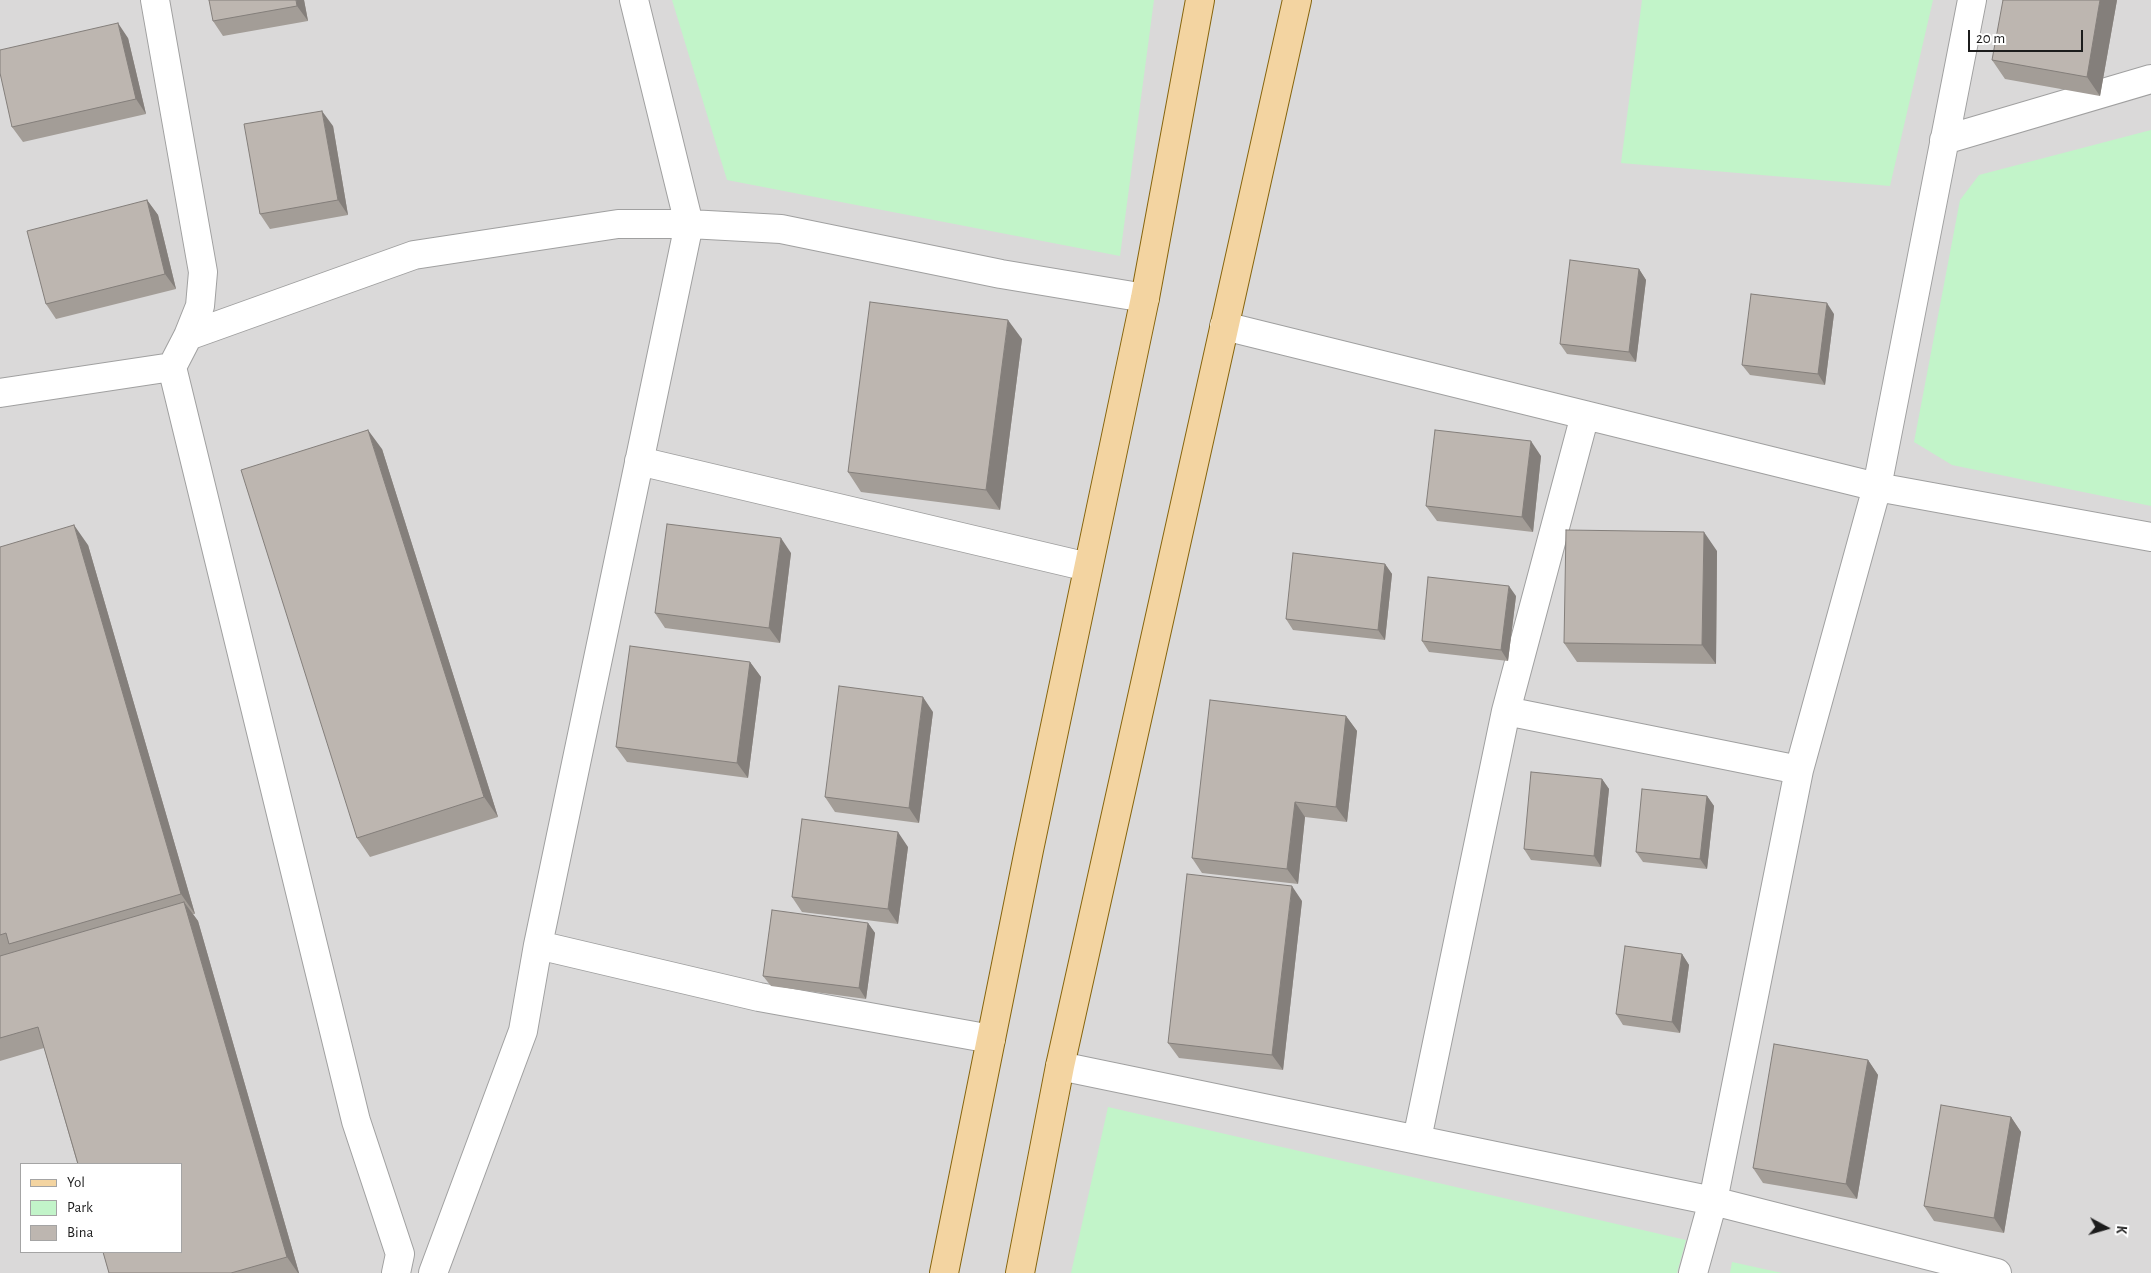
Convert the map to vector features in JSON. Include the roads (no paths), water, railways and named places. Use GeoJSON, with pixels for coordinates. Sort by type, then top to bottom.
{"type":"FeatureCollection","features":[{"type":"Feature","properties":{"kind":"main road"},"geometry":{"type":"LineString","coordinates":[[944,1273],[1145,298],[1200,0]]}},
{"type":"Feature","properties":{"kind":"main road"},"geometry":{"type":"LineString","coordinates":[[1020,1273],[1060,1066],[1297,0]]}},
{"type":"Feature","properties":{"kind":"street"},"geometry":{"type":"LineString","coordinates":[[155,0],[203,272],[200,306],[188,336],[172,367],[356,1121],[400,1254],[396,1273]]}},
{"type":"Feature","properties":{"kind":"street"},"geometry":{"type":"LineString","coordinates":[[433,1273],[523,1031],[538,945],[689,224],[634,0]]}},
{"type":"Feature","properties":{"kind":"street"},"geometry":{"type":"LineString","coordinates":[[1693,1273],[1713,1201],[1799,770],[1877,487],[1972,0]]}},
{"type":"Feature","properties":{"kind":"street"},"geometry":{"type":"LineString","coordinates":[[1944,140],[2151,79]]}},
{"type":"Feature","properties":{"kind":"street"},"geometry":{"type":"LineString","coordinates":[[188,336],[414,255],[618,224],[689,224],[781,229],[1001,274],[1145,298]]}},
{"type":"Feature","properties":{"kind":"street"},"geometry":{"type":"LineString","coordinates":[[1224,326],[1877,487],[2151,537]]}},
{"type":"Feature","properties":{"kind":"street"},"geometry":{"type":"LineString","coordinates":[[0,393],[172,367]]}},
{"type":"Feature","properties":{"kind":"street"},"geometry":{"type":"LineString","coordinates":[[1417,1139],[1506,711],[1585,415]]}},
{"type":"Feature","properties":{"kind":"street"},"geometry":{"type":"LineString","coordinates":[[639,461],[1088,568]]}},
{"type":"Feature","properties":{"kind":"street"},"geometry":{"type":"LineString","coordinates":[[1506,711],[1799,770]]}},
{"type":"Feature","properties":{"kind":"street"},"geometry":{"type":"LineString","coordinates":[[538,945],[759,998],[991,1039]]}},
{"type":"Feature","properties":{"kind":"street"},"geometry":{"type":"LineString","coordinates":[[1060,1066],[1713,1201],[1997,1273]]}}]}
